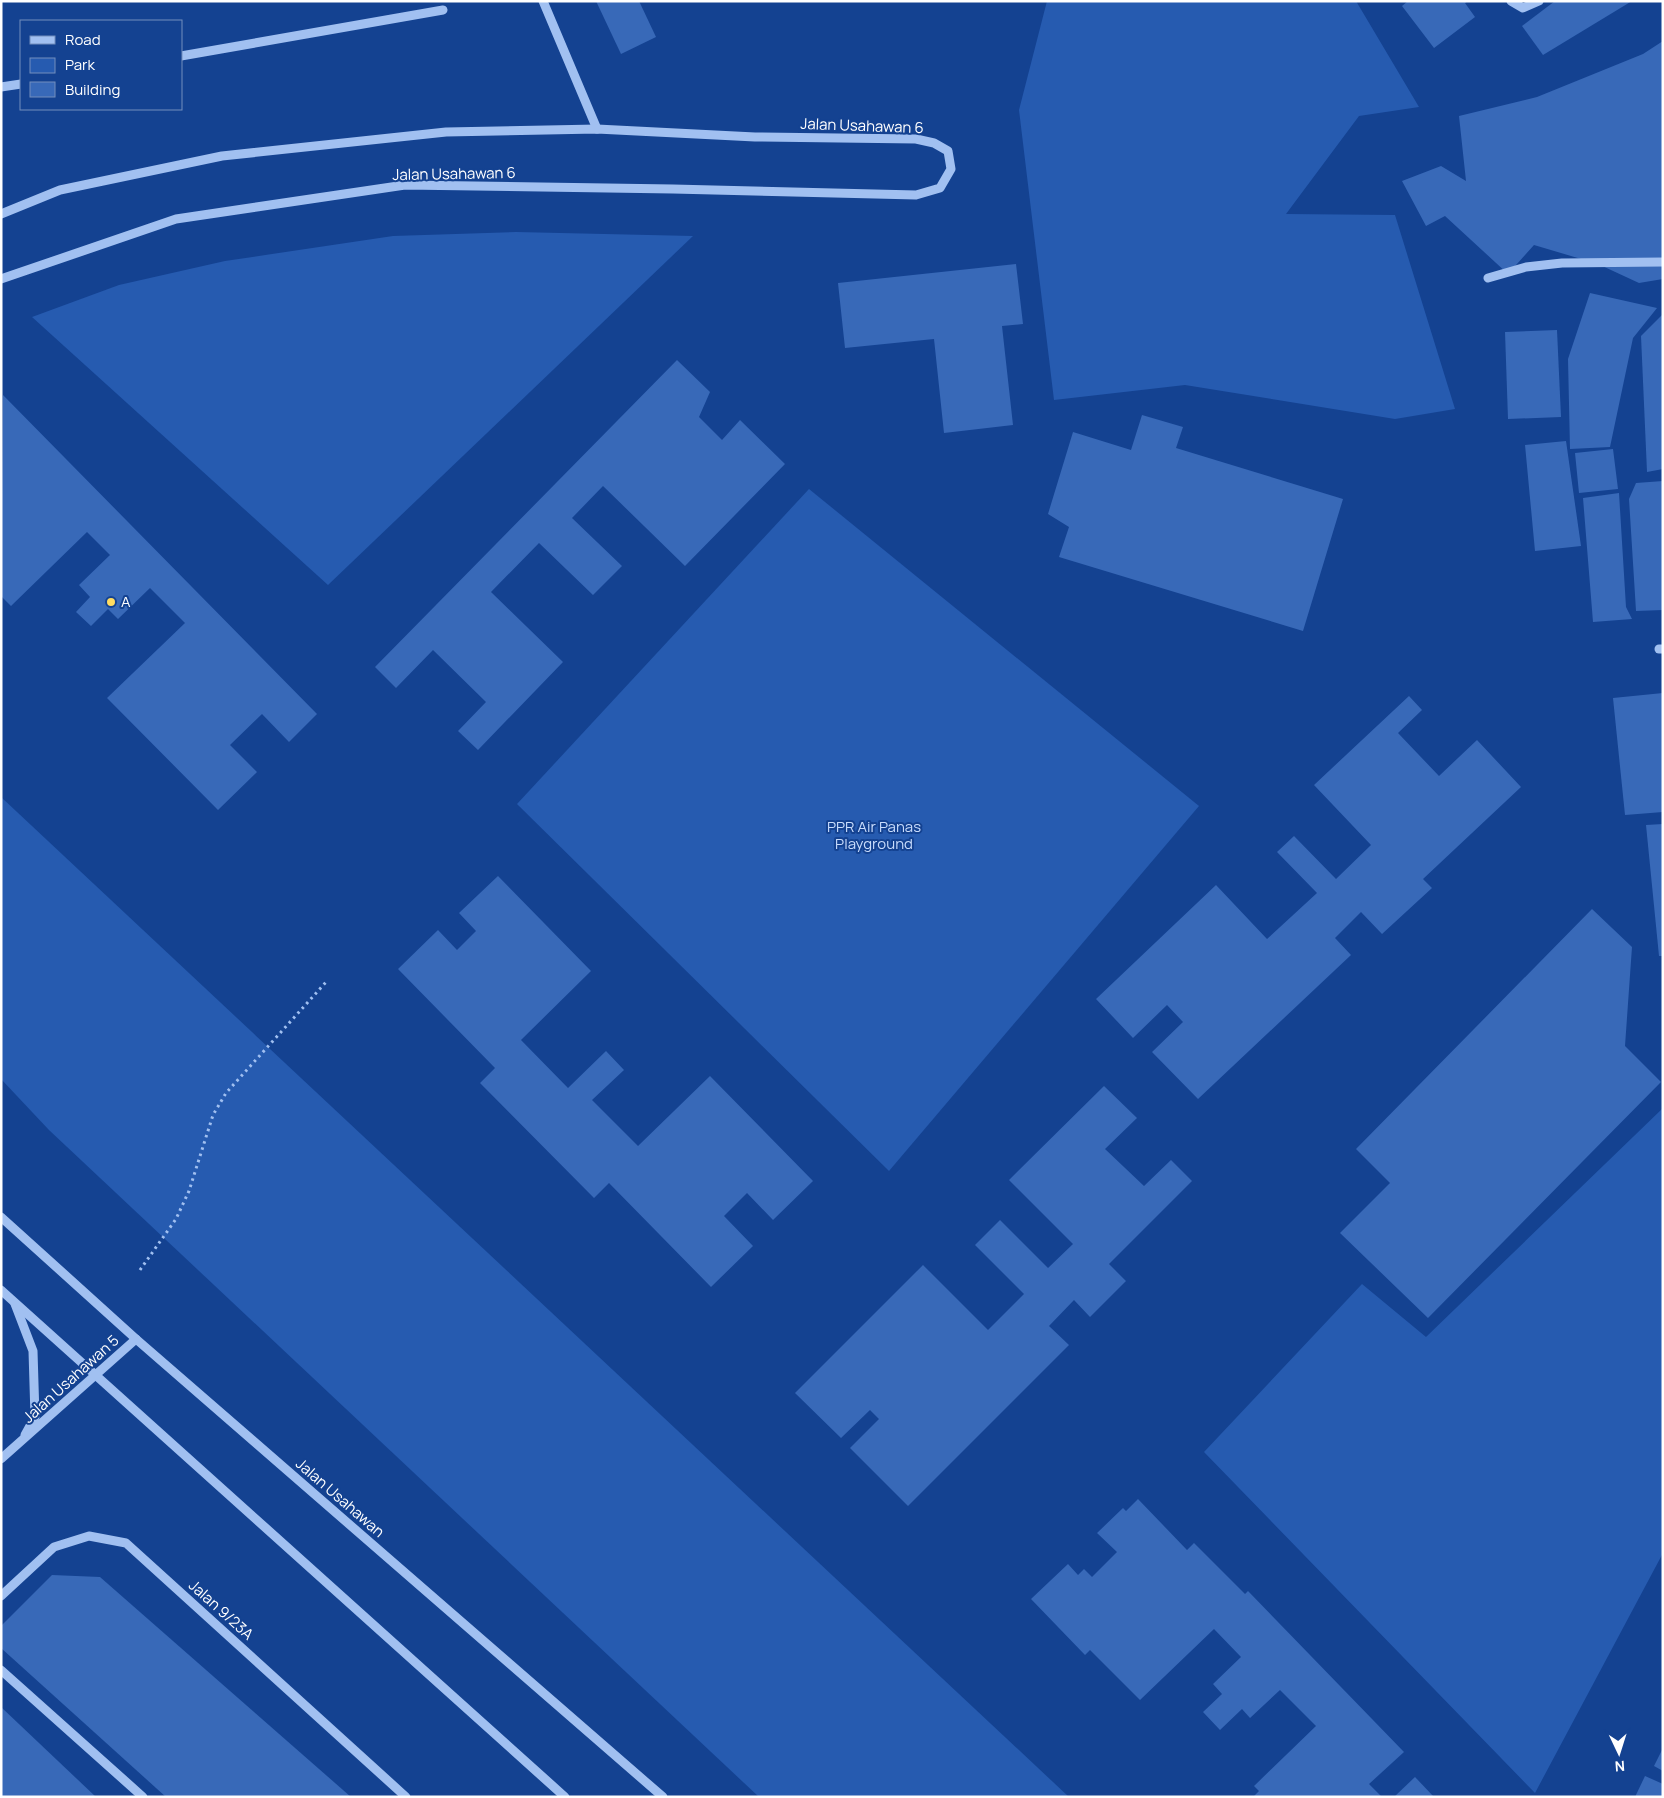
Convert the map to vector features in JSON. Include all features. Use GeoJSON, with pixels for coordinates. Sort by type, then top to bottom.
{"type":"FeatureCollection","features":[{"type":"Feature","properties":{"kind":"street"},"geometry":{"type":"LineString","coordinates":[[542,1],[597,129]]}},
{"type":"Feature","properties":{"kind":"street"},"geometry":{"type":"LineString","coordinates":[[1512,1],[1523,8],[1539,1]]}},
{"type":"Feature","properties":{"kind":"street"},"geometry":{"type":"LineString","coordinates":[[182,56],[443,10]]}},
{"type":"Feature","properties":{"kind":"street"},"geometry":{"type":"LineString","coordinates":[[1,87],[20,84]]}},
{"type":"Feature","properties":{"kind":"street","name":"Jalan Usahawan 6"},"geometry":{"type":"LineString","coordinates":[[1,214],[60,190],[222,156],[446,132],[597,129],[755,137],[916,139],[934,143],[948,151],[951,168],[940,188],[916,195],[674,188],[405,185],[176,219],[1,279]]}},
{"type":"Feature","properties":{"kind":"street"},"geometry":{"type":"LineString","coordinates":[[1488,278],[1526,267],[1562,263],[1663,262]]}},
{"type":"Feature","properties":{"kind":"street","name":"Jalan Usahawan"},"geometry":{"type":"LineString","coordinates":[[1,1217],[136,1339],[663,1797]]}},
{"type":"Feature","properties":{"kind":"street"},"geometry":{"type":"LineString","coordinates":[[1,1290],[97,1374],[565,1797]]}},
{"type":"Feature","properties":{"kind":"street"},"geometry":{"type":"LineString","coordinates":[[15,1303],[33,1350],[36,1392],[35,1418],[21,1442]]}},
{"type":"Feature","properties":{"kind":"street","name":"Jalan Usahawan 5"},"geometry":{"type":"LineString","coordinates":[[1,1459],[136,1339]]}},
{"type":"Feature","properties":{"kind":"street","name":"Jalan 9/23A"},"geometry":{"type":"LineString","coordinates":[[1,1596],[54,1547],[89,1536],[126,1543],[406,1797]]}},
{"type":"Feature","properties":{"kind":"street"},"geometry":{"type":"LineString","coordinates":[[1,1670],[143,1797]]}},
{"type":"Feature","properties":{"kind":"path"},"geometry":{"type":"LineString","coordinates":[[140,1270],[176,1219],[186,1198],[214,1115],[226,1093],[327,982]]}},
{"type":"Feature","properties":{"kind":"green space"},"geometry":{"type":"Polygon","coordinates":[[[1047,1],[1356,1],[1419,107],[1359,116],[1286,214],[1395,215],[1455,409],[1395,419],[1185,385],[1054,400],[1019,110],[1047,1]]]}},
{"type":"Feature","properties":{"kind":"green space"},"geometry":{"type":"Polygon","coordinates":[[[516,232],[693,236],[328,585],[32,317],[119,285],[225,261],[393,236],[516,232]]]}},
{"type":"Feature","properties":{"kind":"green space","name":"PPR Air Panas Playground"},"geometry":{"type":"Polygon","coordinates":[[[809,489],[1199,806],[889,1171],[517,804],[809,489]]]}},
{"type":"Feature","properties":{"kind":"green space"},"geometry":{"type":"Polygon","coordinates":[[[1,797],[1069,1797],[759,1797],[49,1130],[1,1079],[1,797]]]}},
{"type":"Feature","properties":{"kind":"green space"},"geometry":{"type":"Polygon","coordinates":[[[1663,1108],[1663,1553],[1535,1793],[1204,1452],[1362,1284],[1426,1337],[1663,1108]]]}},
{"type":"Feature","properties":{"kind":"building"},"geometry":{"type":"Polygon","coordinates":[[[596,1],[639,1],[656,37],[621,54],[596,1]]]}},
{"type":"Feature","properties":{"kind":"building"},"geometry":{"type":"Polygon","coordinates":[[[1408,1],[1468,1],[1465,3],[1475,17],[1434,48],[1402,6],[1408,1]]]}},
{"type":"Feature","properties":{"kind":"building"},"geometry":{"type":"Polygon","coordinates":[[[1555,1],[1632,1],[1543,55],[1522,26],[1555,1]]]}},
{"type":"Feature","properties":{"kind":"building"},"geometry":{"type":"Polygon","coordinates":[[[1663,41],[1663,279],[1639,283],[1598,264],[1534,245],[1508,274],[1445,216],[1426,226],[1402,181],[1441,166],[1466,181],[1459,116],[1537,97],[1643,54],[1663,41]]]}},
{"type":"Feature","properties":{"kind":"building"},"geometry":{"type":"Polygon","coordinates":[[[1016,264],[1023,324],[1002,326],[1013,425],[944,433],[934,339],[845,348],[838,283],[1016,264]]]}},
{"type":"Feature","properties":{"kind":"building"},"geometry":{"type":"Polygon","coordinates":[[[1590,293],[1657,308],[1633,338],[1610,447],[1570,449],[1568,359],[1590,293]]]}},
{"type":"Feature","properties":{"kind":"building"},"geometry":{"type":"Polygon","coordinates":[[[1663,314],[1663,469],[1647,472],[1641,336],[1663,314]]]}},
{"type":"Feature","properties":{"kind":"building"},"geometry":{"type":"Polygon","coordinates":[[[1557,330],[1561,417],[1508,419],[1505,332],[1557,330]]]}},
{"type":"Feature","properties":{"kind":"building"},"geometry":{"type":"Polygon","coordinates":[[[677,360],[710,392],[699,417],[722,440],[740,420],[785,464],[685,566],[603,486],[572,518],[622,566],[593,595],[539,543],[491,592],[563,662],[478,750],[458,731],[486,702],[433,650],[396,688],[375,667],[677,360]]]}},
{"type":"Feature","properties":{"kind":"building","name":"A"},"geometry":{"type":"Polygon","coordinates":[[[3,395],[317,714],[289,742],[262,714],[230,745],[257,772],[218,810],[107,698],[185,623],[150,588],[118,619],[108,609],[91,626],[76,612],[90,597],[79,585],[110,555],[87,532],[11,606],[1,596],[3,395]]]}},
{"type":"Feature","properties":{"kind":"building"},"geometry":{"type":"Polygon","coordinates":[[[1142,415],[1183,427],[1176,448],[1343,499],[1303,631],[1059,557],[1069,527],[1048,514],[1073,432],[1131,450],[1142,415]]]}},
{"type":"Feature","properties":{"kind":"building"},"geometry":{"type":"Polygon","coordinates":[[[1566,441],[1581,546],[1535,551],[1525,445],[1566,441]]]}},
{"type":"Feature","properties":{"kind":"building"},"geometry":{"type":"Polygon","coordinates":[[[1613,449],[1618,489],[1579,493],[1575,453],[1613,449]]]}},
{"type":"Feature","properties":{"kind":"building"},"geometry":{"type":"Polygon","coordinates":[[[1663,481],[1663,610],[1636,611],[1629,499],[1636,483],[1663,481]]]}},
{"type":"Feature","properties":{"kind":"building"},"geometry":{"type":"Polygon","coordinates":[[[1619,493],[1626,607],[1632,619],[1593,622],[1583,498],[1619,493]]]}},
{"type":"Feature","properties":{"kind":"building"},"geometry":{"type":"Polygon","coordinates":[[[1663,693],[1663,812],[1625,815],[1613,698],[1663,693]]]}},
{"type":"Feature","properties":{"kind":"building"},"geometry":{"type":"Polygon","coordinates":[[[1409,696],[1422,710],[1398,733],[1439,776],[1477,740],[1521,787],[1423,879],[1432,888],[1382,934],[1361,912],[1335,938],[1351,955],[1198,1099],[1152,1052],[1183,1022],[1167,1005],[1133,1038],[1096,999],[1216,885],[1267,939],[1317,893],[1277,852],[1294,836],[1336,879],[1371,845],[1314,785],[1409,696]]]}},
{"type":"Feature","properties":{"kind":"building"},"geometry":{"type":"Polygon","coordinates":[[[1663,824],[1663,956],[1659,956],[1646,825],[1663,824]]]}},
{"type":"Feature","properties":{"kind":"building"},"geometry":{"type":"Polygon","coordinates":[[[498,876],[591,971],[521,1040],[568,1088],[606,1051],[624,1070],[592,1100],[638,1146],[710,1076],[813,1181],[773,1220],[747,1193],[724,1216],[753,1246],[711,1287],[609,1183],[594,1198],[480,1083],[495,1068],[398,969],[438,930],[457,950],[476,931],[459,913],[498,876]]]}},
{"type":"Feature","properties":{"kind":"building"},"geometry":{"type":"Polygon","coordinates":[[[1592,909],[1632,947],[1625,1046],[1661,1082],[1428,1318],[1340,1233],[1390,1183],[1356,1149],[1592,909]]]}},
{"type":"Feature","properties":{"kind":"building"},"geometry":{"type":"Polygon","coordinates":[[[1104,1086],[1137,1118],[1105,1149],[1144,1186],[1171,1160],[1192,1181],[1109,1264],[1126,1281],[1090,1317],[1074,1300],[1049,1326],[1069,1345],[908,1506],[850,1448],[879,1419],[870,1410],[841,1438],[795,1393],[923,1265],[988,1330],[1024,1294],[975,1245],[1000,1220],[1048,1268],[1073,1244],[1009,1180],[1104,1086]]]}},
{"type":"Feature","properties":{"kind":"building"},"geometry":{"type":"Polygon","coordinates":[[[1138,1499],[1187,1550],[1194,1543],[1245,1594],[1248,1591],[1404,1752],[1369,1784],[1382,1797],[1253,1797],[1259,1791],[1254,1786],[1316,1726],[1280,1690],[1250,1718],[1242,1709],[1220,1730],[1203,1712],[1222,1694],[1213,1684],[1241,1657],[1214,1629],[1140,1700],[1090,1650],[1085,1655],[1031,1599],[1068,1564],[1078,1575],[1084,1569],[1092,1577],[1117,1552],[1097,1533],[1123,1508],[1126,1511],[1138,1499]]]}},
{"type":"Feature","properties":{"kind":"building"},"geometry":{"type":"Polygon","coordinates":[[[52,1575],[100,1577],[351,1797],[166,1797],[1,1648],[1,1626],[52,1575]]]}},
{"type":"Feature","properties":{"kind":"building"},"geometry":{"type":"Polygon","coordinates":[[[1,1707],[96,1797],[1,1797],[1,1707]]]}},
{"type":"Feature","properties":{"kind":"building"},"geometry":{"type":"Polygon","coordinates":[[[1663,1748],[1663,1771],[1654,1766],[1663,1748]]]}},
{"type":"Feature","properties":{"kind":"building"},"geometry":{"type":"Polygon","coordinates":[[[1645,1776],[1663,1784],[1663,1797],[1635,1797],[1645,1776]]]}},
{"type":"Feature","properties":{"kind":"building"},"geometry":{"type":"Polygon","coordinates":[[[1415,1777],[1434,1797],[1394,1797],[1415,1777]]]}},
{"type":"Feature","properties":{"kind":"place","name":"A"},"geometry":{"type":"Point","coordinates":[111,602]}}]}
